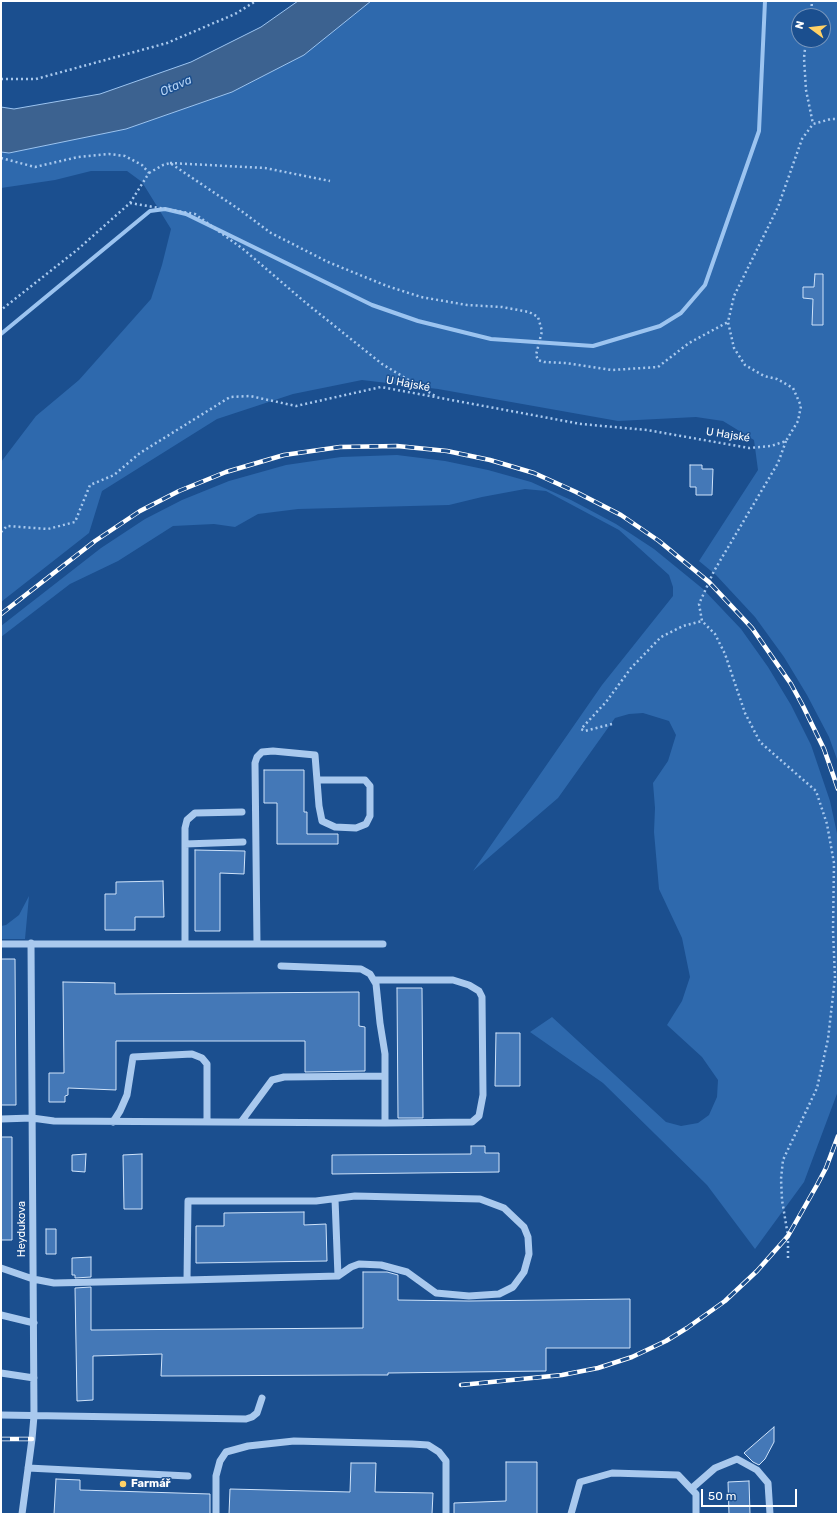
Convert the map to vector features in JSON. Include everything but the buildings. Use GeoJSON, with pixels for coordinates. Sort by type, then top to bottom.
{"type":"FeatureCollection","features":[{"type":"Feature","properties":{"kind":"street"},"geometry":{"type":"LineString","coordinates":[[257,944],[255,763],[257,757],[262,752],[273,751],[315,756],[319,806],[322,822],[336,827],[356,828],[366,824],[370,816],[370,786],[365,780],[317,780]]}},
{"type":"Feature","properties":{"kind":"street"},"geometry":{"type":"LineString","coordinates":[[185,944],[185,828],[187,820],[195,813],[242,812]]}},
{"type":"Feature","properties":{"kind":"street"},"geometry":{"type":"LineString","coordinates":[[185,844],[243,842]]}},
{"type":"Feature","properties":{"kind":"street","name":"Heydukova"},"geometry":{"type":"LineString","coordinates":[[22,1514],[34,1416],[31,943]]}},
{"type":"Feature","properties":{"kind":"street"},"geometry":{"type":"LineString","coordinates":[[1,944],[383,944]]}},
{"type":"Feature","properties":{"kind":"street"},"geometry":{"type":"LineString","coordinates":[[281,966],[361,968],[370,974],[374,980],[376,984],[385,1054],[385,1123]]}},
{"type":"Feature","properties":{"kind":"street"},"geometry":{"type":"LineString","coordinates":[[1,1119],[32,1118],[54,1121],[113,1122],[472,1122],[479,1116],[483,1095],[482,997],[479,991],[469,985],[453,980],[374,980]]}},
{"type":"Feature","properties":{"kind":"street"},"geometry":{"type":"LineString","coordinates":[[113,1122],[127,1095],[132,1057],[192,1054],[202,1058],[207,1064],[207,1122]]}},
{"type":"Feature","properties":{"kind":"street"},"geometry":{"type":"LineString","coordinates":[[241,1122],[272,1080],[284,1077],[385,1076]]}},
{"type":"Feature","properties":{"kind":"street"},"geometry":{"type":"LineString","coordinates":[[1,1268],[33,1279],[54,1283],[187,1280],[338,1276],[351,1267],[359,1264],[381,1265],[407,1272],[436,1293],[469,1296],[499,1294],[513,1287],[524,1272],[529,1254],[528,1237],[524,1226],[504,1208],[480,1199],[355,1196],[316,1201],[188,1201],[187,1280]]}},
{"type":"Feature","properties":{"kind":"street"},"geometry":{"type":"LineString","coordinates":[[335,1198],[338,1276]]}},
{"type":"Feature","properties":{"kind":"street"},"geometry":{"type":"LineString","coordinates":[[1,1315],[34,1323]]}},
{"type":"Feature","properties":{"kind":"street"},"geometry":{"type":"LineString","coordinates":[[1,1373],[34,1378]]}},
{"type":"Feature","properties":{"kind":"street"},"geometry":{"type":"LineString","coordinates":[[1,1416],[246,1419],[257,1413],[262,1398]]}},
{"type":"Feature","properties":{"kind":"street"},"geometry":{"type":"LineString","coordinates":[[216,1514],[216,1476],[220,1461],[226,1452],[248,1446],[294,1441],[428,1445],[439,1452],[446,1462],[446,1514]]}},
{"type":"Feature","properties":{"kind":"street"},"geometry":{"type":"LineString","coordinates":[[691,1489],[715,1468],[737,1459],[757,1470],[768,1483],[770,1514]]}},
{"type":"Feature","properties":{"kind":"street"},"geometry":{"type":"LineString","coordinates":[[28,1468],[188,1476]]}},
{"type":"Feature","properties":{"kind":"street"},"geometry":{"type":"LineString","coordinates":[[570,1514],[580,1482],[612,1474],[678,1475],[696,1494],[696,1514]]}},
{"type":"Feature","properties":{"kind":"path"},"geometry":{"type":"LineString","coordinates":[[1,79],[36,79],[167,43],[235,14],[256,1]]}},
{"type":"Feature","properties":{"kind":"path"},"geometry":{"type":"LineString","coordinates":[[805,48],[804,58],[806,90],[813,124]]}},
{"type":"Feature","properties":{"kind":"path"},"geometry":{"type":"LineString","coordinates":[[788,1260],[788,1236],[782,1200],[781,1179],[784,1160],[817,1088],[828,1039],[835,978],[834,863],[827,824],[816,791],[760,742],[746,713],[725,654],[715,634],[702,622],[699,604],[714,571],[778,463],[786,441],[798,421],[801,406],[793,388],[777,379],[764,376],[745,364],[734,348],[728,322],[734,296],[778,207],[802,139],[813,124],[831,119],[838,119]]}},
{"type":"Feature","properties":{"kind":"path"},"geometry":{"type":"LineString","coordinates":[[1,158],[35,167],[78,157],[109,154],[125,156],[142,165],[149,173]]}},
{"type":"Feature","properties":{"kind":"path"},"geometry":{"type":"LineString","coordinates":[[170,163],[240,210],[271,233],[328,262],[387,286],[421,297],[467,305],[502,307],[529,312],[538,317],[542,331],[536,355],[538,360],[544,362],[566,363],[612,370],[658,367],[689,343],[728,322]]}},
{"type":"Feature","properties":{"kind":"path"},"geometry":{"type":"LineString","coordinates":[[1,310],[77,250],[130,203],[149,173],[163,165],[170,163],[265,168],[330,180]]}},
{"type":"Feature","properties":{"kind":"path"},"geometry":{"type":"LineString","coordinates":[[130,203],[195,214],[242,249],[382,364],[438,398]]}},
{"type":"Feature","properties":{"kind":"path","name":"U Hajské"},"geometry":{"type":"LineString","coordinates":[[1,532],[7,526],[48,528],[75,522],[90,485],[114,475],[140,453],[230,397],[250,396],[296,406],[381,387],[581,424],[647,430],[749,448],[772,446],[786,441]]}},
{"type":"Feature","properties":{"kind":"path"},"geometry":{"type":"LineString","coordinates":[[612,724],[585,731],[580,729],[606,702],[631,668],[661,637],[683,626],[702,622]]}},
{"type":"Feature","properties":{"kind":"shaded area"},"geometry":{"type":"Polygon","coordinates":[[[371,1],[838,1],[838,762],[829,737],[807,695],[784,657],[755,617],[716,575],[699,561],[758,470],[754,440],[723,421],[696,417],[618,421],[438,389],[362,380],[293,394],[217,419],[102,491],[89,533],[1,602],[1,462],[36,416],[79,380],[151,299],[162,265],[171,229],[142,182],[127,171],[91,171],[55,180],[1,188],[1,152],[9,153],[126,129],[232,92],[304,55],[371,1]]]}},
{"type":"Feature","properties":{"kind":"shaded area"},"geometry":{"type":"Polygon","coordinates":[[[397,455],[445,461],[488,470],[531,482],[571,500],[616,524],[654,549],[703,589],[741,629],[768,667],[791,705],[811,745],[830,801],[838,838],[838,1091],[804,1182],[755,1249],[707,1185],[603,1083],[530,1032],[552,1017],[666,1122],[681,1126],[698,1123],[709,1115],[717,1097],[718,1080],[702,1057],[667,1025],[682,1001],[690,977],[682,938],[659,889],[654,832],[655,808],[653,783],[668,761],[676,735],[669,721],[643,713],[629,714],[615,718],[558,798],[473,871],[602,685],[673,596],[673,587],[669,575],[619,530],[546,491],[525,489],[449,505],[298,509],[258,514],[235,527],[214,524],[173,526],[118,561],[70,584],[1,637],[1,626],[101,548],[145,519],[182,500],[229,481],[286,465],[341,457],[397,455]]]}},
{"type":"Feature","properties":{"kind":"shaded area"},"geometry":{"type":"Polygon","coordinates":[[[29,896],[25,939],[1,939],[1,926],[6,925],[19,915],[29,896]]]}},
{"type":"Feature","properties":{"kind":"water","name":"Otava"},"geometry":{"type":"Polygon","coordinates":[[[298,1],[371,1],[304,55],[232,92],[126,129],[9,153],[1,152],[1,107],[14,109],[100,94],[191,62],[261,27],[298,1]]]}},
{"type":"Feature","properties":{"kind":"waterway"},"geometry":{"type":"LineString","coordinates":[[1,334],[150,211],[165,209],[186,214],[372,305],[418,321],[491,339],[593,346],[660,326],[681,313],[705,285],[759,131],[765,1]]}},
{"type":"Feature","properties":{"kind":"railway"},"geometry":{"type":"LineString","coordinates":[[1,614],[95,541],[140,511],[179,491],[226,472],[284,455],[340,447],[397,446],[447,451],[490,460],[534,473],[576,492],[621,515],[659,541],[709,582],[752,628],[791,684],[824,749],[838,789]]}},
{"type":"Feature","properties":{"kind":"railway"},"geometry":{"type":"LineString","coordinates":[[461,1385],[562,1375],[598,1368],[632,1357],[666,1341],[687,1328],[725,1301],[757,1271],[788,1236],[826,1168],[838,1136]]}},
{"type":"Feature","properties":{"kind":"railway"},"geometry":{"type":"LineString","coordinates":[[1,1439],[32,1439]]}},
{"type":"Feature","properties":{"kind":"place","name":"Farmář"},"geometry":{"type":"Point","coordinates":[123,1484]}}]}
